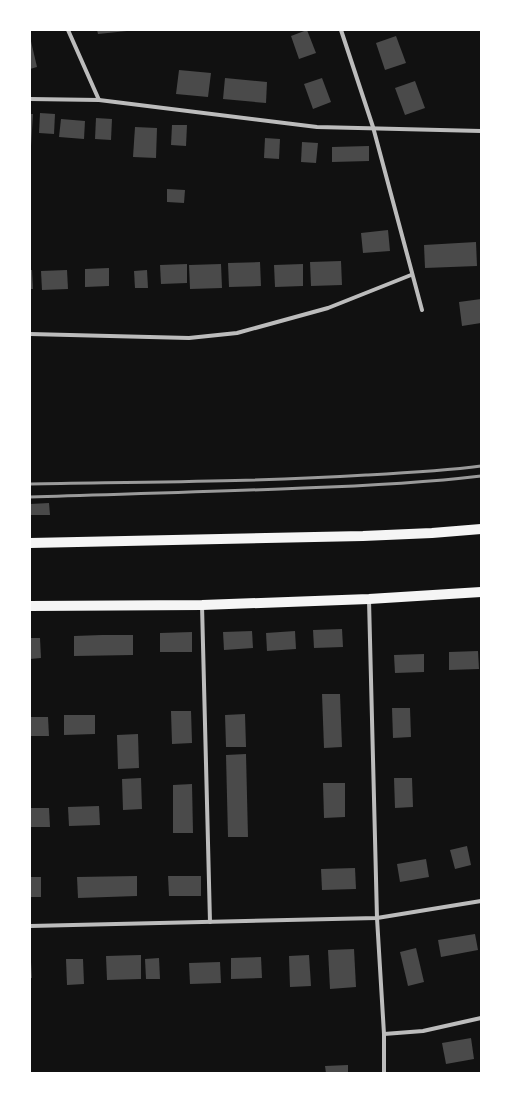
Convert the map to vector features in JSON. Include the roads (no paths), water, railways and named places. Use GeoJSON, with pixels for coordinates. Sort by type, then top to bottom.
{"type":"FeatureCollection","features":[{"type":"Feature","properties":{"kind":"main road"},"geometry":{"type":"LineString","coordinates":[[30,543],[363,536],[481,529]]}},
{"type":"Feature","properties":{"kind":"main road"},"geometry":{"type":"LineString","coordinates":[[30,606],[202,605],[369,599],[481,592]]}},
{"type":"Feature","properties":{"kind":"street"},"geometry":{"type":"LineString","coordinates":[[68,30],[99,100]]}},
{"type":"Feature","properties":{"kind":"street"},"geometry":{"type":"LineString","coordinates":[[341,30],[373,127],[422,310]]}},
{"type":"Feature","properties":{"kind":"street"},"geometry":{"type":"LineString","coordinates":[[30,99],[99,100],[317,127],[373,127],[481,131]]}},
{"type":"Feature","properties":{"kind":"street"},"geometry":{"type":"LineString","coordinates":[[30,334],[189,338],[237,333],[328,308],[412,275]]}},
{"type":"Feature","properties":{"kind":"street"},"geometry":{"type":"LineString","coordinates":[[369,599],[377,918],[384,1034],[384,1073]]}},
{"type":"Feature","properties":{"kind":"street"},"geometry":{"type":"LineString","coordinates":[[202,605],[210,922]]}},
{"type":"Feature","properties":{"kind":"street"},"geometry":{"type":"LineString","coordinates":[[30,926],[377,918],[481,901]]}},
{"type":"Feature","properties":{"kind":"street"},"geometry":{"type":"LineString","coordinates":[[384,1034],[423,1031],[481,1018]]}},
{"type":"Feature","properties":{"kind":"railway"},"geometry":{"type":"LineString","coordinates":[[30,484],[282,479],[409,473],[481,466]]}},
{"type":"Feature","properties":{"kind":"railway"},"geometry":{"type":"LineString","coordinates":[[30,497],[347,486],[481,476]]}}]}
